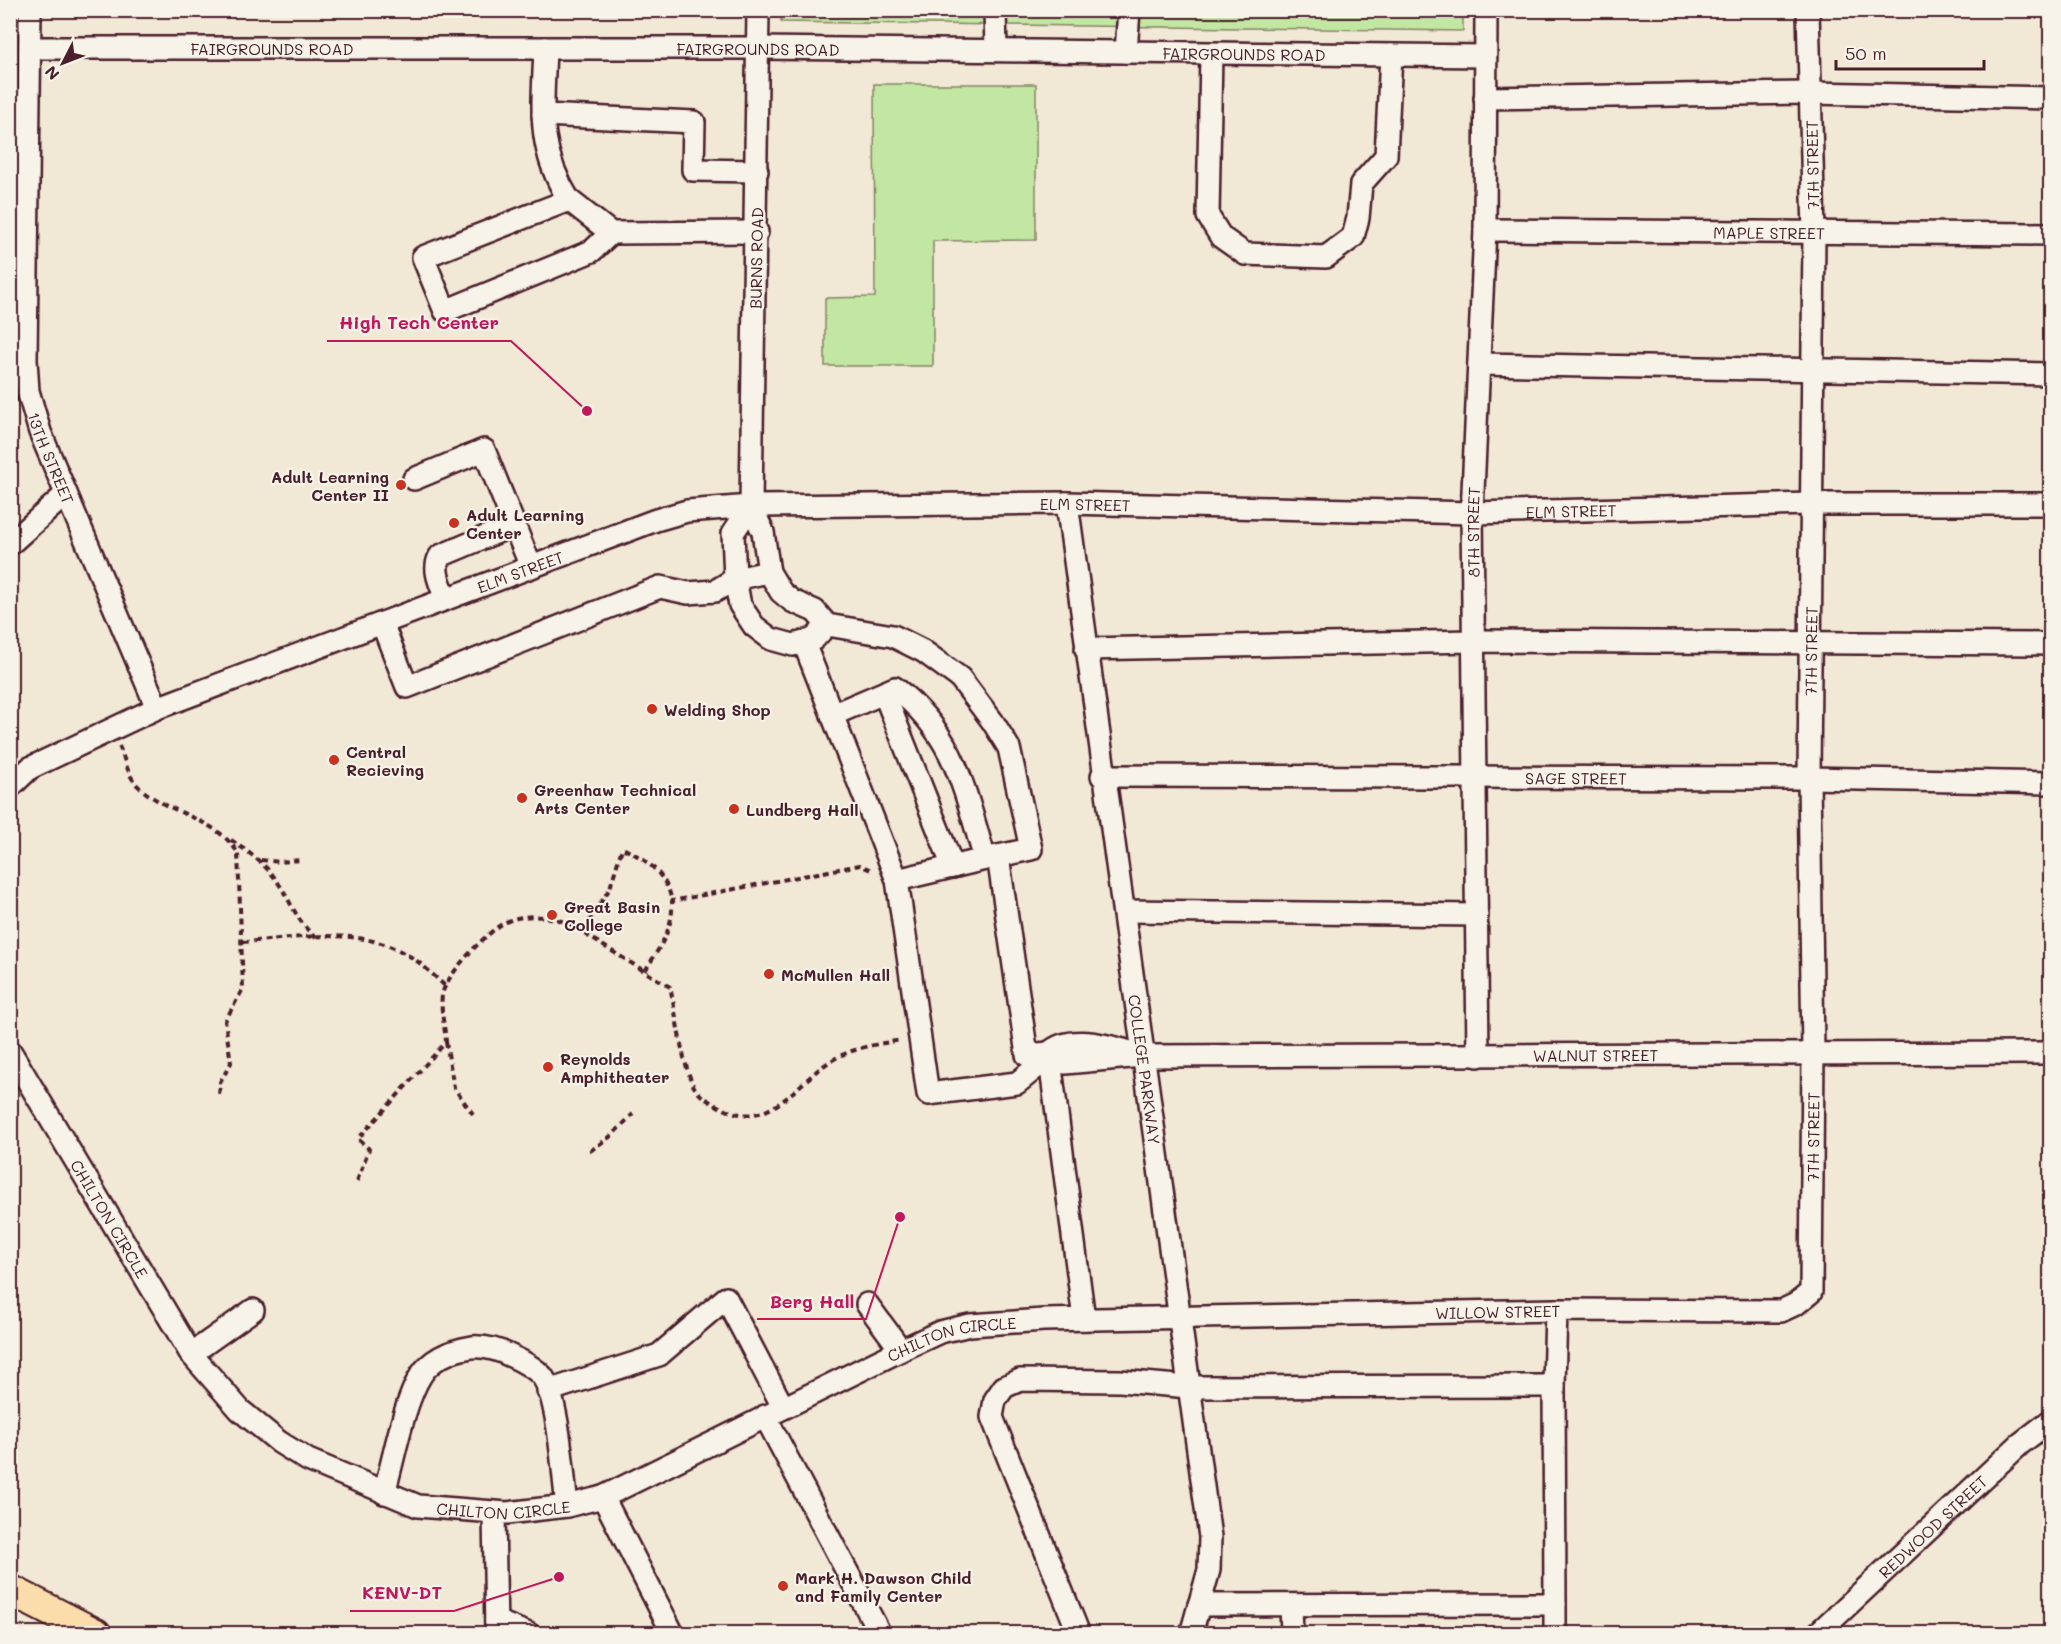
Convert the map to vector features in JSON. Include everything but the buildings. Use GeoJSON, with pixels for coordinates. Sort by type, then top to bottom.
{"type":"FeatureCollection","features":[{"type":"Feature","properties":{"kind":"highway"},"geometry":{"type":"LineString","coordinates":[[10,1590],[96,1634]]}},
{"type":"Feature","properties":{"kind":"street","name":"13TH STREET"},"geometry":{"type":"LineString","coordinates":[[30,10],[26,360],[28,391],[40,432],[157,708]]}},
{"type":"Feature","properties":{"kind":"street","name":"BURNS ROAD"},"geometry":{"type":"LineString","coordinates":[[751,506],[757,232],[758,10]]}},
{"type":"Feature","properties":{"kind":"street"},"geometry":{"type":"LineString","coordinates":[[995,10],[996,50]]}},
{"type":"Feature","properties":{"kind":"street"},"geometry":{"type":"LineString","coordinates":[[1126,52],[1129,10]]}},
{"type":"Feature","properties":{"kind":"street","name":"8TH STREET"},"geometry":{"type":"LineString","coordinates":[[1478,1056],[1472,513],[1485,230],[1486,10]]}},
{"type":"Feature","properties":{"kind":"street","name":"7TH STREET"},"geometry":{"type":"LineString","coordinates":[[1808,10],[1814,233],[1809,643],[1813,1052],[1811,1292]]}},
{"type":"Feature","properties":{"kind":"street","name":"FAIRGROUNDS ROAD"},"geometry":{"type":"LineString","coordinates":[[30,48],[759,48],[1485,56]]}},
{"type":"Feature","properties":{"kind":"street"},"geometry":{"type":"LineString","coordinates":[[545,48],[543,115],[546,155],[555,178],[568,200],[611,233],[757,232]]}},
{"type":"Feature","properties":{"kind":"street"},"geometry":{"type":"LineString","coordinates":[[1211,53],[1208,216],[1221,237],[1245,254],[1326,257],[1353,237],[1358,218],[1361,184],[1386,156],[1391,55]]}},
{"type":"Feature","properties":{"kind":"street"},"geometry":{"type":"LineString","coordinates":[[1485,98],[1810,93],[2050,98]]}},
{"type":"Feature","properties":{"kind":"street"},"geometry":{"type":"LineString","coordinates":[[543,115],[694,122],[693,170],[757,171]]}},
{"type":"Feature","properties":{"kind":"street"},"geometry":{"type":"LineString","coordinates":[[568,200],[423,257],[445,312],[592,251],[611,233]]}},
{"type":"Feature","properties":{"kind":"street","name":"MAPLE STREET"},"geometry":{"type":"LineString","coordinates":[[1485,230],[2050,234]]}},
{"type":"Feature","properties":{"kind":"street"},"geometry":{"type":"LineString","coordinates":[[1479,364],[2050,374]]}},
{"type":"Feature","properties":{"kind":"street"},"geometry":{"type":"LineString","coordinates":[[414,479],[484,450],[531,567]]}},
{"type":"Feature","properties":{"kind":"street"},"geometry":{"type":"LineString","coordinates":[[10,544],[66,494]]}},
{"type":"Feature","properties":{"kind":"street","name":"ELM STREET"},"geometry":{"type":"LineString","coordinates":[[157,708],[656,520],[687,511],[751,506],[1066,503],[1472,513],[1810,504],[2050,504]]}},
{"type":"Feature","properties":{"kind":"street","name":"COLLEGE PARKWAY"},"geometry":{"type":"LineString","coordinates":[[1066,503],[1102,776],[1125,910],[1142,1056],[1210,1537],[1209,1570],[1191,1634]]}},
{"type":"Feature","properties":{"kind":"street"},"geometry":{"type":"LineString","coordinates":[[827,625],[814,639],[794,645],[771,639],[754,626],[740,605],[735,579],[733,533],[751,506],[764,532],[769,572],[781,592],[792,601],[815,611],[827,625],[893,636],[923,651],[960,678],[993,722],[1009,748],[1030,849],[897,880]]}},
{"type":"Feature","properties":{"kind":"street"},"geometry":{"type":"LineString","coordinates":[[446,599],[436,572],[436,563],[440,556],[514,525]]}},
{"type":"Feature","properties":{"kind":"street"},"geometry":{"type":"LineString","coordinates":[[382,623],[407,687],[660,587],[688,593],[715,591],[735,579],[769,572]]}},
{"type":"Feature","properties":{"kind":"street"},"geometry":{"type":"LineString","coordinates":[[1086,649],[1474,641],[2050,644]]}},
{"type":"Feature","properties":{"kind":"street"},"geometry":{"type":"LineString","coordinates":[[804,643],[897,880],[928,1094],[1017,1083],[1049,1055]]}},
{"type":"Feature","properties":{"kind":"street"},"geometry":{"type":"LineString","coordinates":[[832,715],[896,688],[909,699],[938,732],[957,764],[992,858]]}},
{"type":"Feature","properties":{"kind":"street"},"geometry":{"type":"LineString","coordinates":[[884,693],[953,867]]}},
{"type":"Feature","properties":{"kind":"street"},"geometry":{"type":"LineString","coordinates":[[10,787],[30,768],[157,708]]}},
{"type":"Feature","properties":{"kind":"street","name":"SAGE STREET"},"geometry":{"type":"LineString","coordinates":[[1102,776],[1476,779],[1809,778],[2050,783]]}},
{"type":"Feature","properties":{"kind":"street","name":"WALNUT STREET"},"geometry":{"type":"LineString","coordinates":[[992,858],[1027,1055],[1049,1055],[1065,1063],[1142,1056],[2050,1053]]}},
{"type":"Feature","properties":{"kind":"street"},"geometry":{"type":"LineString","coordinates":[[1125,910],[1477,915]]}},
{"type":"Feature","properties":{"kind":"street","name":"CHILTON CIRCLE"},"geometry":{"type":"LineString","coordinates":[[10,1051],[191,1354],[240,1410],[279,1442],[308,1460],[418,1506],[494,1512],[538,1511],[603,1497],[940,1332],[970,1325],[1178,1317]]}},
{"type":"Feature","properties":{"kind":"street"},"geometry":{"type":"LineString","coordinates":[[1049,1055],[1084,1319]]}},
{"type":"Feature","properties":{"kind":"street","name":"WILLOW STREET"},"geometry":{"type":"LineString","coordinates":[[1178,1317],[1556,1310],[1780,1311],[1796,1304],[1811,1292]]}},
{"type":"Feature","properties":{"kind":"street"},"geometry":{"type":"LineString","coordinates":[[548,1390],[659,1355],[726,1298],[774,1412],[880,1634]]}},
{"type":"Feature","properties":{"kind":"street"},"geometry":{"type":"LineString","coordinates":[[867,1304],[901,1350]]}},
{"type":"Feature","properties":{"kind":"street"},"geometry":{"type":"LineString","coordinates":[[191,1354],[253,1310]]}},
{"type":"Feature","properties":{"kind":"street"},"geometry":{"type":"LineString","coordinates":[[1556,1310],[1554,1386],[1556,1634]]}},
{"type":"Feature","properties":{"kind":"street"},"geometry":{"type":"LineString","coordinates":[[384,1493],[414,1390],[422,1373],[437,1359],[458,1349],[480,1346],[502,1351],[524,1362],[542,1376],[552,1399],[567,1506]]}},
{"type":"Feature","properties":{"kind":"street"},"geometry":{"type":"LineString","coordinates":[[1079,1634],[992,1417],[995,1400],[1004,1387],[1020,1380],[1120,1381],[1189,1387],[1554,1386]]}},
{"type":"Feature","properties":{"kind":"street","name":"REDWOOD STREET"},"geometry":{"type":"LineString","coordinates":[[1817,1634],[2020,1444],[2050,1421]]}},
{"type":"Feature","properties":{"kind":"street"},"geometry":{"type":"LineString","coordinates":[[603,1497],[673,1634]]}},
{"type":"Feature","properties":{"kind":"street"},"geometry":{"type":"LineString","coordinates":[[494,1512],[496,1627],[529,1634]]}},
{"type":"Feature","properties":{"kind":"street"},"geometry":{"type":"LineString","coordinates":[[1200,1605],[1556,1604]]}},
{"type":"Feature","properties":{"kind":"street"},"geometry":{"type":"LineString","coordinates":[[1291,1605],[1292,1634]]}},
{"type":"Feature","properties":{"kind":"path"},"geometry":{"type":"LineString","coordinates":[[112,729],[135,783],[166,806],[215,828],[260,860],[279,884],[294,914],[316,938]]}},
{"type":"Feature","properties":{"kind":"path"},"geometry":{"type":"LineString","coordinates":[[219,1097],[220,1082],[231,1063],[225,1021],[243,989],[238,853],[228,838]]}},
{"type":"Feature","properties":{"kind":"path"},"geometry":{"type":"LineString","coordinates":[[583,931],[610,888],[622,848],[642,857],[668,884],[673,918],[668,933],[645,971]]}},
{"type":"Feature","properties":{"kind":"path"},"geometry":{"type":"LineString","coordinates":[[260,860],[280,862],[301,860]]}},
{"type":"Feature","properties":{"kind":"path"},"geometry":{"type":"LineString","coordinates":[[672,901],[860,865]]}},
{"type":"Feature","properties":{"kind":"path"},"geometry":{"type":"LineString","coordinates":[[472,1114],[454,1088],[446,1042],[442,995],[463,960],[483,940],[506,921],[528,916],[548,917],[583,931],[670,987],[691,1082],[701,1097],[721,1109],[742,1114],[762,1113],[780,1104],[801,1082],[850,1051],[920,1037]]}},
{"type":"Feature","properties":{"kind":"path"},"geometry":{"type":"LineString","coordinates":[[243,942],[316,938],[365,939],[401,951],[420,963],[446,986]]}},
{"type":"Feature","properties":{"kind":"path"},"geometry":{"type":"LineString","coordinates":[[357,1181],[369,1149],[358,1139],[446,1042]]}},
{"type":"Feature","properties":{"kind":"path"},"geometry":{"type":"LineString","coordinates":[[590,1151],[611,1136],[633,1114]]}},
{"type":"Feature","properties":{"kind":"green space"},"geometry":{"type":"Polygon","coordinates":[[[1463,10],[1463,31],[781,22],[781,11],[1463,10]]]}},
{"type":"Feature","properties":{"kind":"green space"},"geometry":{"type":"Polygon","coordinates":[[[874,84],[1036,84],[1036,240],[933,241],[933,366],[825,366],[825,298],[875,297],[874,84]]]}},
{"type":"Feature","properties":{"kind":"place","name":"High Tech Center"},"geometry":{"type":"Point","coordinates":[587,411]}},
{"type":"Feature","properties":{"kind":"place","name":"Adult Learning Center II"},"geometry":{"type":"Point","coordinates":[401,485]}},
{"type":"Feature","properties":{"kind":"place","name":"Adult Learning Center"},"geometry":{"type":"Point","coordinates":[454,523]}},
{"type":"Feature","properties":{"kind":"place","name":"Welding Shop"},"geometry":{"type":"Point","coordinates":[652,709]}},
{"type":"Feature","properties":{"kind":"place","name":"Central Recieving"},"geometry":{"type":"Point","coordinates":[334,760]}},
{"type":"Feature","properties":{"kind":"place","name":"Greenhaw Technical Arts Center"},"geometry":{"type":"Point","coordinates":[522,798]}},
{"type":"Feature","properties":{"kind":"place","name":"Lundberg Hall"},"geometry":{"type":"Point","coordinates":[734,809]}},
{"type":"Feature","properties":{"kind":"place","name":"Great Basin College"},"geometry":{"type":"Point","coordinates":[552,915]}},
{"type":"Feature","properties":{"kind":"place","name":"McMullen Hall"},"geometry":{"type":"Point","coordinates":[769,974]}},
{"type":"Feature","properties":{"kind":"place","name":"Reynolds Amphitheater"},"geometry":{"type":"Point","coordinates":[548,1067]}},
{"type":"Feature","properties":{"kind":"place","name":"Berg Hall"},"geometry":{"type":"Point","coordinates":[900,1217]}},
{"type":"Feature","properties":{"kind":"place","name":"KENV-DT"},"geometry":{"type":"Point","coordinates":[559,1577]}},
{"type":"Feature","properties":{"kind":"place","name":"Mark H. Dawson Child and Family Center"},"geometry":{"type":"Point","coordinates":[783,1586]}}]}
